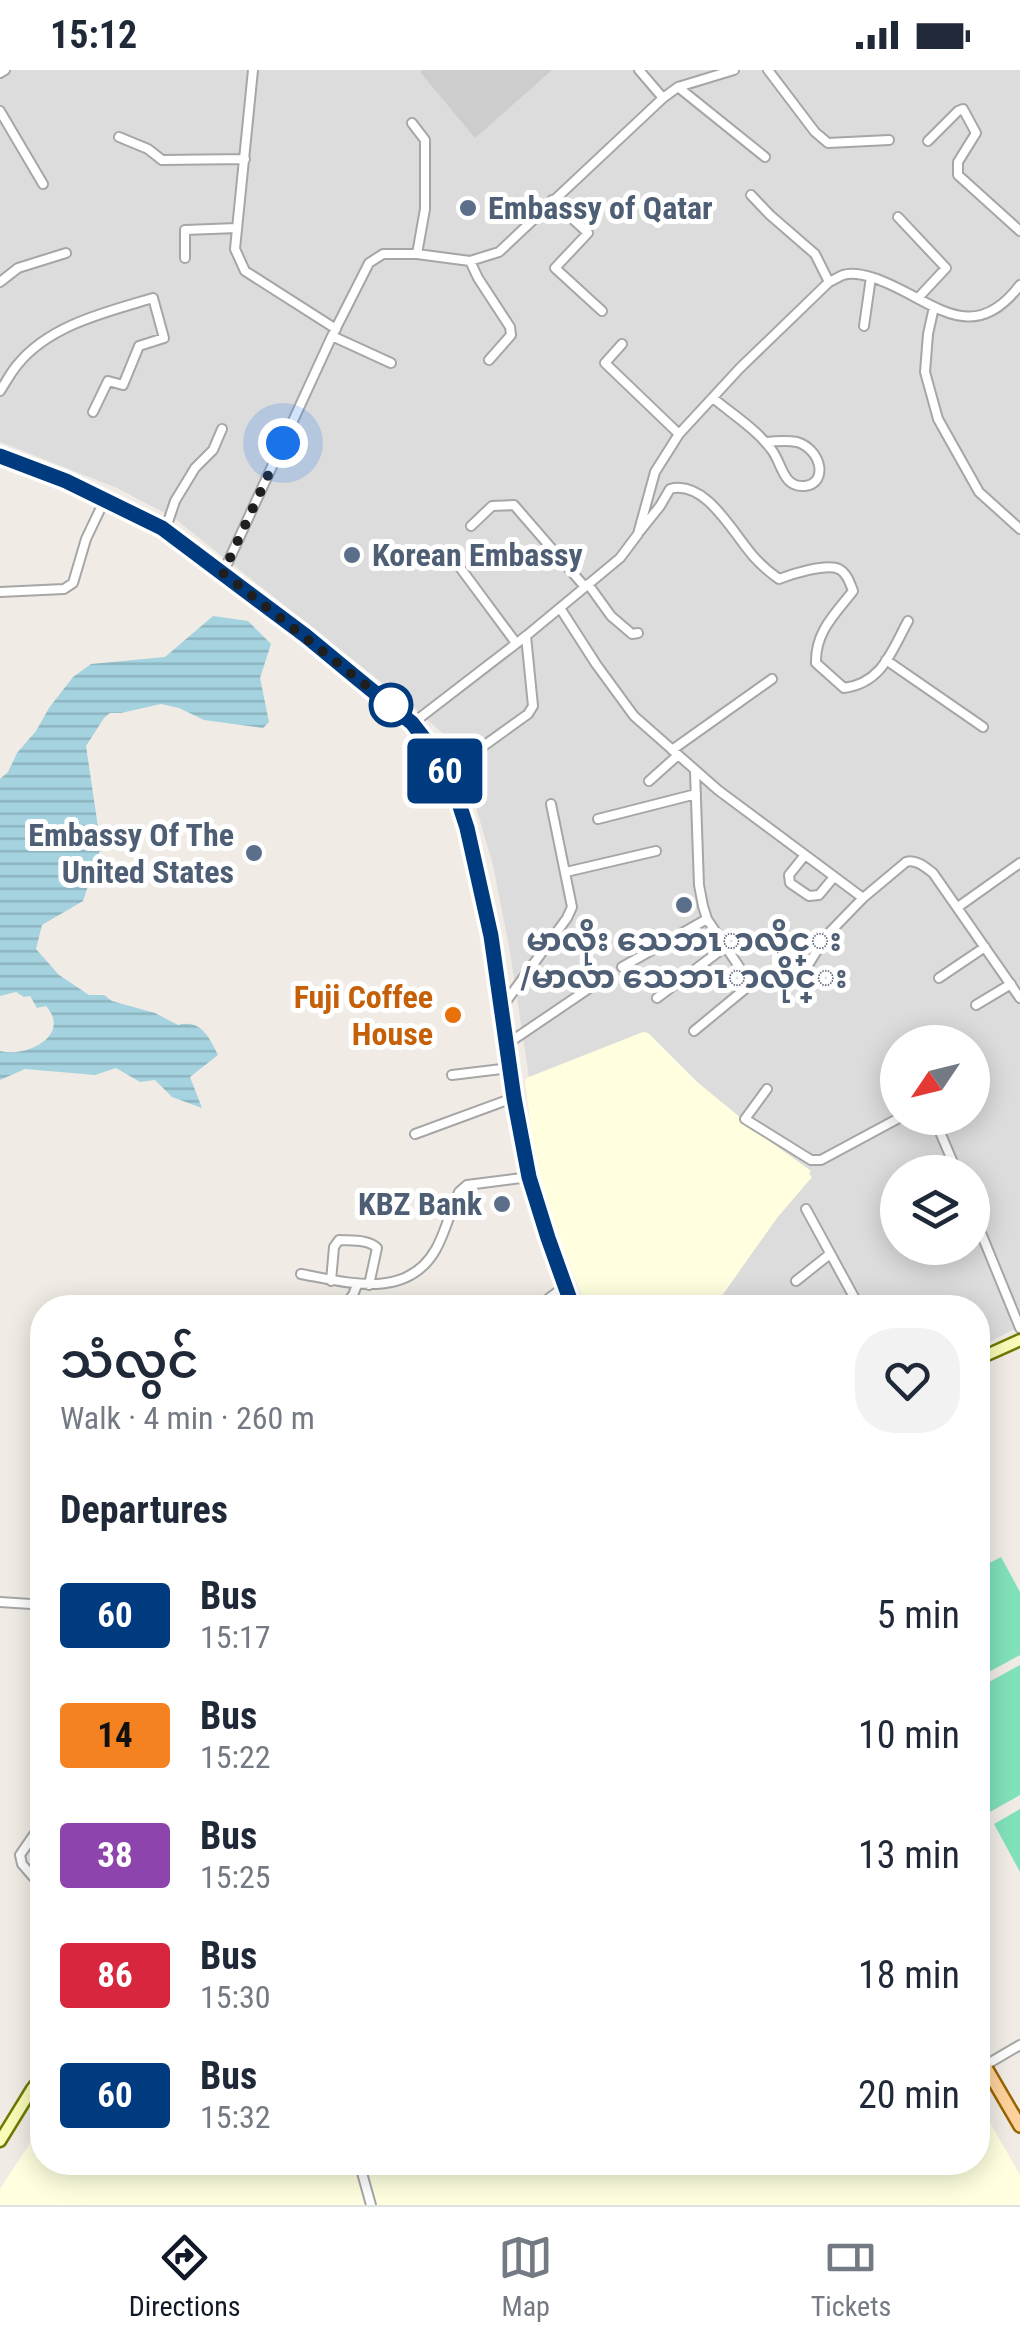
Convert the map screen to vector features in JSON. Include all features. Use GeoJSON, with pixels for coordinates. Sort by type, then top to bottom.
{"type":"FeatureCollection","features":[{"type":"Feature","properties":{"kind":"main road"},"geometry":{"type":"LineString","coordinates":[[0,456],[66,481],[165,531],[306,636],[412,723],[433,750],[453,785],[467,828],[491,936],[529,1177],[567,1295]]}},
{"type":"Feature","properties":{"kind":"main road"},"geometry":{"type":"LineString","coordinates":[[990,1354],[1020,1340]]}},
{"type":"Feature","properties":{"kind":"main road"},"geometry":{"type":"LineString","coordinates":[[990,2075],[1020,2126]]}},
{"type":"Feature","properties":{"kind":"main road"},"geometry":{"type":"LineString","coordinates":[[0,2141],[30,2092]]}},
{"type":"Feature","properties":{"kind":"street"},"geometry":{"type":"LineString","coordinates":[[253,70],[235,248],[245,271],[334,333],[391,364]]}},
{"type":"Feature","properties":{"kind":"street"},"geometry":{"type":"LineString","coordinates":[[639,70],[663,98]]}},
{"type":"Feature","properties":{"kind":"street"},"geometry":{"type":"LineString","coordinates":[[223,573],[370,262],[383,254],[470,261],[499,252],[663,98],[678,87],[734,70]]}},
{"type":"Feature","properties":{"kind":"street"},"geometry":{"type":"LineString","coordinates":[[768,70],[828,142],[889,140]]}},
{"type":"Feature","properties":{"kind":"street"},"geometry":{"type":"LineString","coordinates":[[678,87],[765,157]]}},
{"type":"Feature","properties":{"kind":"street"},"geometry":{"type":"LineString","coordinates":[[928,141],[963,110],[976,133],[958,162],[958,175],[1020,231]]}},
{"type":"Feature","properties":{"kind":"street"},"geometry":{"type":"LineString","coordinates":[[0,112],[43,184]]}},
{"type":"Feature","properties":{"kind":"street"},"geometry":{"type":"LineString","coordinates":[[412,123],[425,140],[425,209],[417,254]]}},
{"type":"Feature","properties":{"kind":"street"},"geometry":{"type":"LineString","coordinates":[[119,136],[148,148],[162,160],[245,159]]}},
{"type":"Feature","properties":{"kind":"street"},"geometry":{"type":"LineString","coordinates":[[751,195],[815,254],[829,282]]}},
{"type":"Feature","properties":{"kind":"street"},"geometry":{"type":"LineString","coordinates":[[552,200],[588,233],[555,268],[602,311]]}},
{"type":"Feature","properties":{"kind":"street"},"geometry":{"type":"LineString","coordinates":[[898,217],[946,268],[918,298]]}},
{"type":"Feature","properties":{"kind":"street"},"geometry":{"type":"LineString","coordinates":[[185,258],[185,230],[237,228]]}},
{"type":"Feature","properties":{"kind":"street"},"geometry":{"type":"LineString","coordinates":[[0,282],[18,268],[66,253]]}},
{"type":"Feature","properties":{"kind":"street"},"geometry":{"type":"LineString","coordinates":[[470,261],[510,326],[511,335],[489,360]]}},
{"type":"Feature","properties":{"kind":"street"},"geometry":{"type":"LineString","coordinates":[[638,534],[655,472],[679,434],[829,282],[845,274],[871,277],[934,307],[972,319],[994,309],[1020,285]]}},
{"type":"Feature","properties":{"kind":"street"},"geometry":{"type":"LineString","coordinates":[[864,326],[871,277]]}},
{"type":"Feature","properties":{"kind":"street"},"geometry":{"type":"LineString","coordinates":[[0,390],[31,351],[63,328],[153,298],[164,338],[139,346],[123,385],[108,380],[93,412]]}},
{"type":"Feature","properties":{"kind":"street"},"geometry":{"type":"LineString","coordinates":[[934,307],[925,372],[938,419],[978,492],[1020,529]]}},
{"type":"Feature","properties":{"kind":"street"},"geometry":{"type":"LineString","coordinates":[[622,344],[605,363],[679,434]]}},
{"type":"Feature","properties":{"kind":"street"},"geometry":{"type":"LineString","coordinates":[[712,398],[766,442],[790,482],[804,486],[812,483],[820,465],[817,455],[795,442],[766,442]]}},
{"type":"Feature","properties":{"kind":"street"},"geometry":{"type":"LineString","coordinates":[[165,531],[175,501],[195,468],[213,450],[222,429]]}},
{"type":"Feature","properties":{"kind":"street"},"geometry":{"type":"LineString","coordinates":[[412,723],[620,558],[670,489],[680,486],[697,492],[716,508],[766,570],[779,578],[828,567],[838,569],[848,578],[853,591],[820,632],[816,651],[816,663],[844,688],[860,686],[875,676],[908,621]]}},
{"type":"Feature","properties":{"kind":"street"},"geometry":{"type":"LineString","coordinates":[[0,592],[64,589],[73,583],[86,539],[104,499]]}},
{"type":"Feature","properties":{"kind":"street"},"geometry":{"type":"LineString","coordinates":[[471,526],[492,506],[514,504],[611,616],[632,634],[638,633]]}},
{"type":"Feature","properties":{"kind":"street"},"geometry":{"type":"LineString","coordinates":[[456,562],[516,643]]}},
{"type":"Feature","properties":{"kind":"street"},"geometry":{"type":"LineString","coordinates":[[560,608],[634,716],[695,772],[863,898]]}},
{"type":"Feature","properties":{"kind":"street"},"geometry":{"type":"LineString","coordinates":[[446,772],[528,714],[533,706],[526,636]]}},
{"type":"Feature","properties":{"kind":"street"},"geometry":{"type":"LineString","coordinates":[[886,660],[983,727]]}},
{"type":"Feature","properties":{"kind":"street"},"geometry":{"type":"LineString","coordinates":[[649,781],[675,753],[772,679]]}},
{"type":"Feature","properties":{"kind":"street"},"geometry":{"type":"LineString","coordinates":[[694,1031],[748,984],[707,919],[700,885],[695,772]]}},
{"type":"Feature","properties":{"kind":"street"},"geometry":{"type":"LineString","coordinates":[[598,819],[696,794]]}},
{"type":"Feature","properties":{"kind":"street"},"geometry":{"type":"LineString","coordinates":[[502,1007],[572,907],[551,804]]}},
{"type":"Feature","properties":{"kind":"street"},"geometry":{"type":"LineString","coordinates":[[566,872],[656,852]]}},
{"type":"Feature","properties":{"kind":"street"},"geometry":{"type":"LineString","coordinates":[[805,855],[789,875],[790,883],[809,896],[819,895],[834,877]]}},
{"type":"Feature","properties":{"kind":"street"},"geometry":{"type":"LineString","coordinates":[[805,970],[826,936],[863,898],[911,861],[933,872],[1020,998]]}},
{"type":"Feature","properties":{"kind":"street"},"geometry":{"type":"LineString","coordinates":[[958,908],[1020,863]]}},
{"type":"Feature","properties":{"kind":"street"},"geometry":{"type":"LineString","coordinates":[[622,967],[707,919]]}},
{"type":"Feature","properties":{"kind":"street"},"geometry":{"type":"LineString","coordinates":[[657,998],[725,947]]}},
{"type":"Feature","properties":{"kind":"street"},"geometry":{"type":"LineString","coordinates":[[939,978],[985,947]]}},
{"type":"Feature","properties":{"kind":"street"},"geometry":{"type":"LineString","coordinates":[[976,1005],[1010,984]]}},
{"type":"Feature","properties":{"kind":"street"},"geometry":{"type":"LineString","coordinates":[[507,1044],[594,985]]}},
{"type":"Feature","properties":{"kind":"street"},"geometry":{"type":"LineString","coordinates":[[452,1074],[510,1068]]}},
{"type":"Feature","properties":{"kind":"street"},"geometry":{"type":"LineString","coordinates":[[767,1090],[745,1119],[811,1160],[821,1160],[880,1128]]}},
{"type":"Feature","properties":{"kind":"street"},"geometry":{"type":"LineString","coordinates":[[415,1134],[514,1098]]}},
{"type":"Feature","properties":{"kind":"street"},"geometry":{"type":"LineString","coordinates":[[301,1274],[357,1285],[400,1280],[418,1270],[433,1254],[455,1201],[467,1185],[529,1177]]}},
{"type":"Feature","properties":{"kind":"street"},"geometry":{"type":"LineString","coordinates":[[806,1210],[853,1295]]}},
{"type":"Feature","properties":{"kind":"street"},"geometry":{"type":"LineString","coordinates":[[331,1281],[334,1248],[339,1240],[366,1242],[376,1248],[369,1285]]}},
{"type":"Feature","properties":{"kind":"street"},"geometry":{"type":"LineString","coordinates":[[796,1281],[830,1254]]}},
{"type":"Feature","properties":{"kind":"street"},"geometry":{"type":"LineString","coordinates":[[990,1255],[1020,1328]]}},
{"type":"Feature","properties":{"kind":"street"},"geometry":{"type":"LineString","coordinates":[[351,1295],[357,1285]]}},
{"type":"Feature","properties":{"kind":"street"},"geometry":{"type":"LineString","coordinates":[[553,1295],[564,1287]]}},
{"type":"Feature","properties":{"kind":"street"},"geometry":{"type":"LineString","coordinates":[[0,1602],[30,1604]]}},
{"type":"Feature","properties":{"kind":"street"},"geometry":{"type":"LineString","coordinates":[[30,1840],[20,1855],[30,1873]]}},
{"type":"Feature","properties":{"kind":"street"},"geometry":{"type":"LineString","coordinates":[[990,2057],[1020,2046]]}},
{"type":"Feature","properties":{"kind":"street"},"geometry":{"type":"LineString","coordinates":[[362,2175],[371,2205]]}},
{"type":"Feature","properties":{"kind":"shaded area"},"geometry":{"type":"Polygon","coordinates":[[[0,70],[1020,70],[1020,1326],[990,1342],[990,1295],[714,1295],[811,1176],[697,1082],[648,1033],[529,1077],[493,865],[469,784],[449,739],[174,518],[117,488],[0,442],[0,70]]]}},
{"type":"Feature","properties":{"kind":"shaded area"},"geometry":{"type":"Polygon","coordinates":[[[551,71],[475,138],[420,72],[551,71]]]}},
{"type":"Feature","properties":{"kind":"shaded area"},"geometry":{"type":"Polygon","coordinates":[[[648,1033],[697,1082],[811,1171],[812,1177],[777,1218],[722,1295],[581,1295],[535,1164],[525,1080],[648,1033]]]}},
{"type":"Feature","properties":{"kind":"shaded area"},"geometry":{"type":"Polygon","coordinates":[[[990,2123],[1020,2175],[1020,2205],[0,2205],[0,2189],[30,2143],[30,2175],[990,2175],[990,2123]]]}},
{"type":"Feature","properties":{"kind":"green space"},"geometry":{"type":"Polygon","coordinates":[[[1001,1557],[1020,1592],[1020,1655],[990,1671],[990,1563],[1001,1557]]]}},
{"type":"Feature","properties":{"kind":"green space"},"geometry":{"type":"Polygon","coordinates":[[[1020,1665],[1020,1795],[990,1812],[990,1681],[1020,1665]]]}},
{"type":"Feature","properties":{"kind":"green space"},"geometry":{"type":"Polygon","coordinates":[[[1020,1809],[1020,1872],[994,1824],[1020,1809]]]}},
{"type":"Feature","properties":{"kind":"water"},"geometry":{"type":"Polygon","coordinates":[[[213,616],[248,621],[271,644],[260,678],[269,722],[263,728],[204,720],[161,704],[110,713],[104,718],[86,746],[101,847],[83,901],[42,925],[36,949],[59,975],[89,995],[104,995],[203,1031],[218,1055],[190,1077],[202,1108],[172,1097],[155,1080],[140,1082],[116,1068],[95,1075],[25,1069],[0,1080],[0,1051],[33,1048],[50,1035],[53,1017],[46,1006],[37,1008],[30,996],[16,992],[0,996],[0,779],[73,677],[91,664],[165,657],[213,616]]]}},
{"type":"Feature","properties":{"kind":"bus line","name":"60"},"geometry":{"type":"LineString","coordinates":[[0,456],[66,481],[162,528],[306,636],[412,723],[433,750],[453,785],[467,828],[491,936],[529,1177],[567,1295]]}},
{"type":"Feature","properties":{"kind":"place","name":"Embassy of Qatar"},"geometry":{"type":"Point","coordinates":[468,208]}},
{"type":"Feature","properties":{"kind":"place","name":"Korean Embassy"},"geometry":{"type":"Point","coordinates":[352,555]}},
{"type":"Feature","properties":{"kind":"place","name":"Embassy Of The United States"},"geometry":{"type":"Point","coordinates":[254,853]}},
{"type":"Feature","properties":{"kind":"place","name":"မာလိုး သေဘၤာလိုင္း /မာလာ သေဘၤာလိုင္း"},"geometry":{"type":"Point","coordinates":[684,905]}},
{"type":"Feature","properties":{"kind":"place","name":"Fuji Coffee House"},"geometry":{"type":"Point","coordinates":[453,1015]}},
{"type":"Feature","properties":{"kind":"place","name":"KBZ Bank"},"geometry":{"type":"Point","coordinates":[502,1204]}},
{"type":"Feature","properties":{"kind":"route"},"geometry":{"type":"LineString","coordinates":[[283,443],[223,573],[391,705]]}}]}
